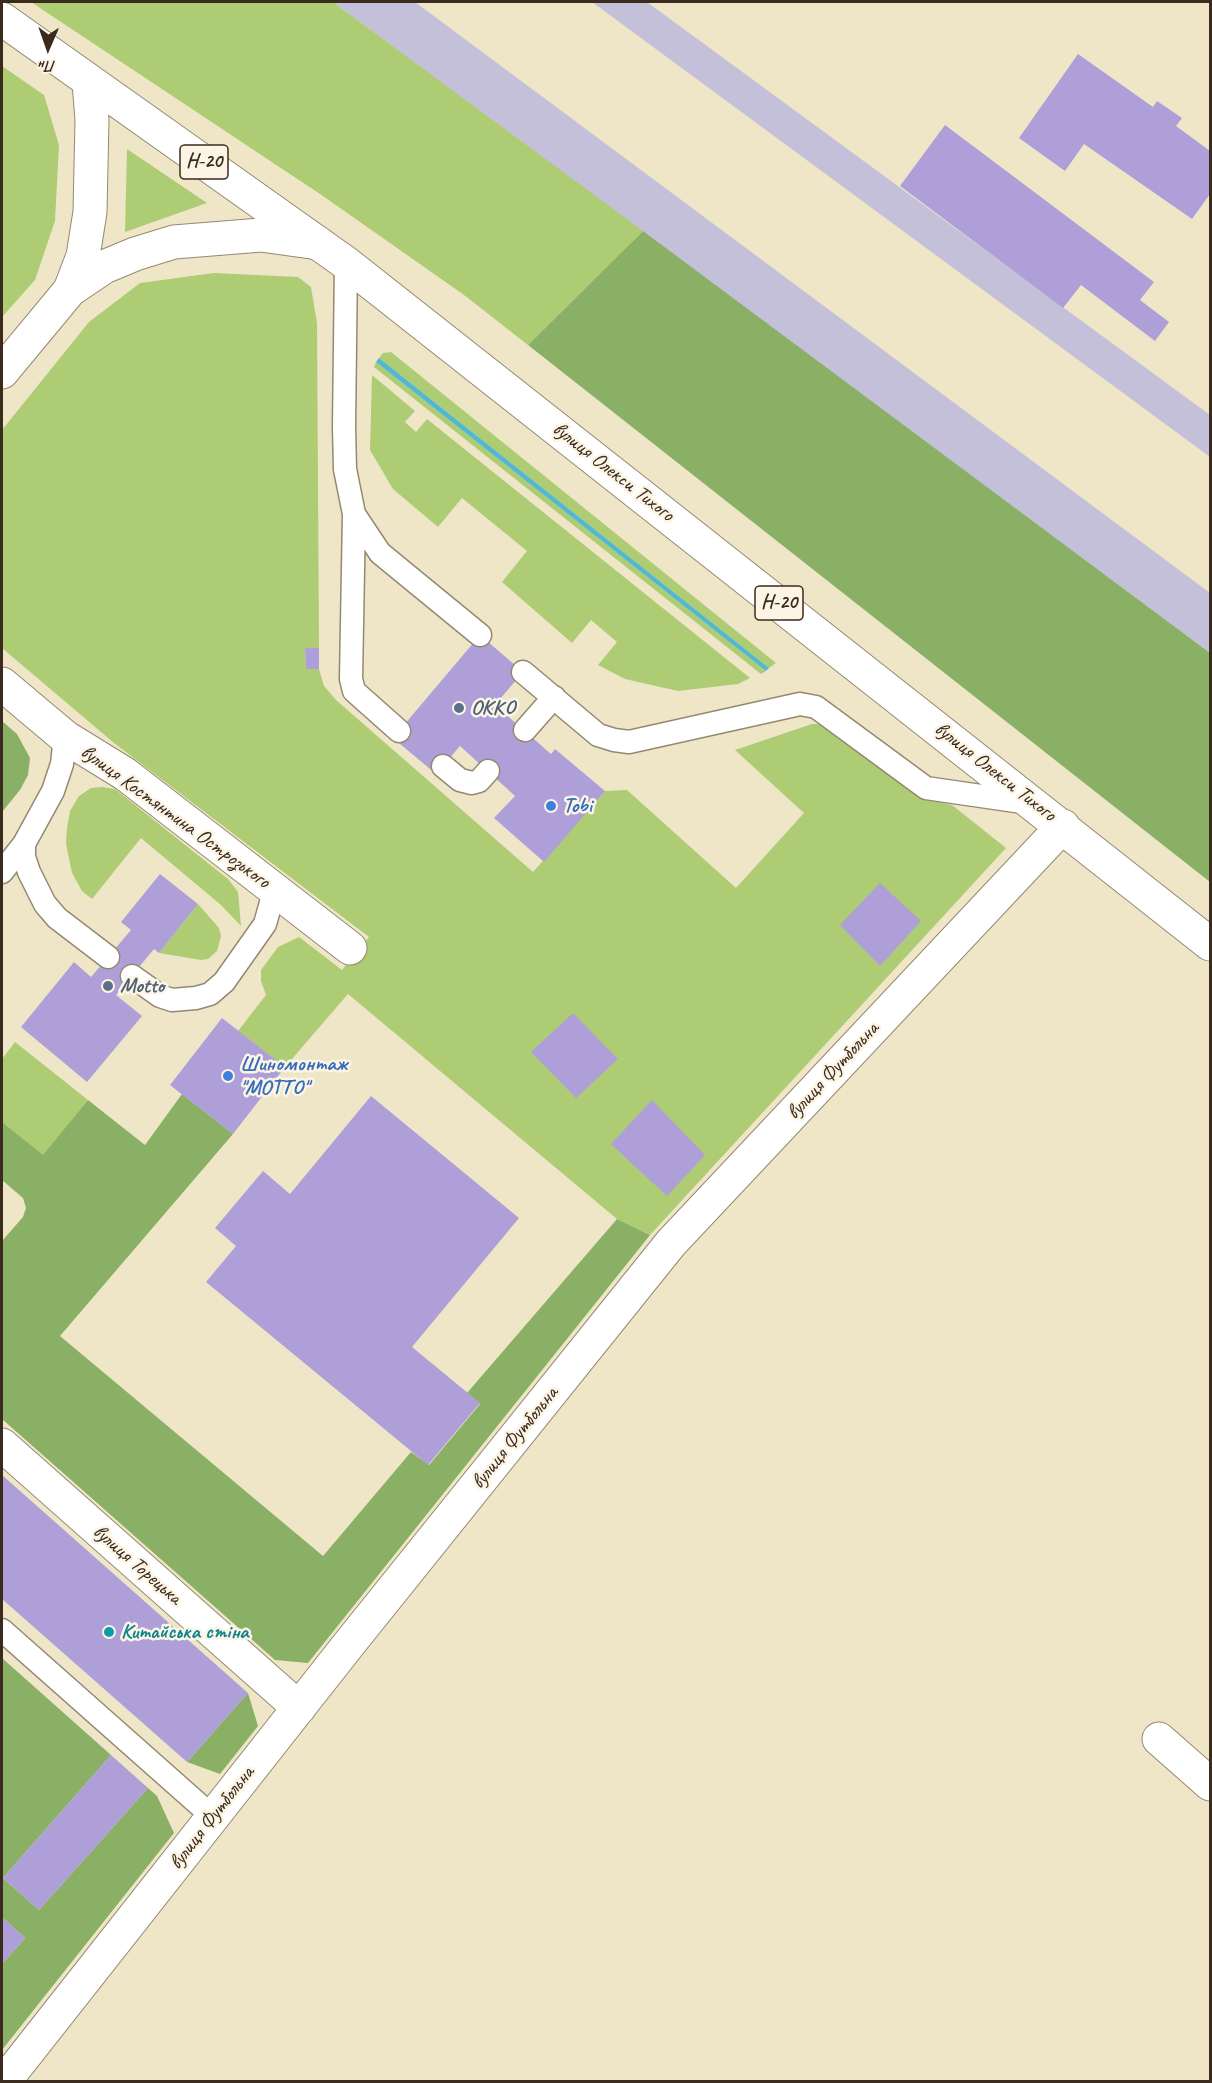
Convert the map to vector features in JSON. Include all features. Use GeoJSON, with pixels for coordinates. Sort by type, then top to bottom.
{"type":"FeatureCollection","features":[{"type":"Feature","properties":{"kind":"street","name":"вулиця Олекси Тихого"},"geometry":{"type":"LineString","coordinates":[[2,19],[346,263],[1210,944]]}},
{"type":"Feature","properties":{"kind":"street"},"geometry":{"type":"LineString","coordinates":[[70,290],[83,256],[90,212],[92,120],[89,82]]}},
{"type":"Feature","properties":{"kind":"street"},"geometry":{"type":"LineString","coordinates":[[2,372],[70,290],[104,267],[135,254],[174,242],[261,235],[318,243]]}},
{"type":"Feature","properties":{"kind":"street","name":"вулиця Костянтина Острозького"},"geometry":{"type":"LineString","coordinates":[[2,684],[65,737],[125,774],[350,948]]}},
{"type":"Feature","properties":{"kind":"street","name":"вулиця Футбольна"},"geometry":{"type":"LineString","coordinates":[[4,2082],[299,1708],[671,1243],[1063,826]]}},
{"type":"Feature","properties":{"kind":"street","name":"вулиця Торецька"},"geometry":{"type":"LineString","coordinates":[[2,1445],[299,1708]]}},
{"type":"Feature","properties":{"kind":"street"},"geometry":{"type":"LineString","coordinates":[[1159,1739],[1210,1784]]}},
{"type":"Feature","properties":{"kind":"lane"},"geometry":{"type":"LineString","coordinates":[[346,263],[345,469],[354,514],[352,685],[354,691],[366,703],[399,731]]}},
{"type":"Feature","properties":{"kind":"lane"},"geometry":{"type":"LineString","coordinates":[[354,514],[380,553],[480,635]]}},
{"type":"Feature","properties":{"kind":"lane"},"geometry":{"type":"LineString","coordinates":[[523,672],[598,735],[629,742],[800,704],[816,707],[926,788],[1035,804]]}},
{"type":"Feature","properties":{"kind":"lane"},"geometry":{"type":"LineString","coordinates":[[525,730],[554,697]]}},
{"type":"Feature","properties":{"kind":"lane"},"geometry":{"type":"LineString","coordinates":[[2,872],[24,844],[56,784],[65,737]]}},
{"type":"Feature","properties":{"kind":"lane"},"geometry":{"type":"LineString","coordinates":[[442,766],[460,780],[471,783],[479,781],[488,771]]}},
{"type":"Feature","properties":{"kind":"lane"},"geometry":{"type":"LineString","coordinates":[[24,844],[24,857],[29,872],[45,904],[57,918],[108,957]]}},
{"type":"Feature","properties":{"kind":"lane"},"geometry":{"type":"LineString","coordinates":[[132,976],[160,996],[172,1000],[210,994],[224,982],[265,924],[272,899],[270,886]]}},
{"type":"Feature","properties":{"kind":"lane"},"geometry":{"type":"LineString","coordinates":[[2,1630],[213,1817]]}},
{"type":"Feature","properties":{"kind":"shaded area"},"geometry":{"type":"Polygon","coordinates":[[[333,2],[415,2],[1210,593],[1210,653],[333,2]]]}},
{"type":"Feature","properties":{"kind":"shaded area"},"geometry":{"type":"Polygon","coordinates":[[[592,2],[647,2],[1210,415],[1210,457],[592,2]]]}},
{"type":"Feature","properties":{"kind":"green space"},"geometry":{"type":"Polygon","coordinates":[[[31,2],[333,2],[643,231],[528,345],[464,295],[323,196],[31,2]]]}},
{"type":"Feature","properties":{"kind":"green space"},"geometry":{"type":"Polygon","coordinates":[[[2,66],[44,95],[59,145],[55,221],[35,280],[2,317],[2,66]]]}},
{"type":"Feature","properties":{"kind":"green space"},"geometry":{"type":"Polygon","coordinates":[[[127,149],[207,203],[125,232],[127,149]]]}},
{"type":"Feature","properties":{"kind":"green space"},"geometry":{"type":"Polygon","coordinates":[[[643,231],[1210,653],[1210,882],[528,345],[643,231]]]}},
{"type":"Feature","properties":{"kind":"green space"},"geometry":{"type":"Polygon","coordinates":[[[214,273],[298,277],[311,287],[317,323],[319,648],[305,648],[306,669],[319,669],[324,686],[336,700],[533,872],[605,791],[627,790],[736,888],[804,813],[735,750],[812,724],[829,724],[922,798],[952,805],[1006,848],[650,1235],[617,1219],[348,994],[285,1067],[238,1031],[266,995],[261,981],[261,970],[278,947],[299,937],[342,970],[369,937],[114,743],[2,648],[2,430],[89,322],[140,283],[214,273]]]}},
{"type":"Feature","properties":{"kind":"green space"},"geometry":{"type":"Polygon","coordinates":[[[391,352],[776,663],[769,668],[379,358],[383,353],[391,352]]]}},
{"type":"Feature","properties":{"kind":"green space"},"geometry":{"type":"Polygon","coordinates":[[[376,362],[766,671],[761,674],[374,367],[376,362]]]}},
{"type":"Feature","properties":{"kind":"green space"},"geometry":{"type":"Polygon","coordinates":[[[372,375],[415,411],[405,422],[416,432],[427,419],[750,678],[738,684],[678,691],[625,679],[598,665],[617,642],[591,620],[572,643],[502,582],[527,551],[462,498],[438,527],[393,489],[370,450],[372,375]]]}},
{"type":"Feature","properties":{"kind":"green space"},"geometry":{"type":"Polygon","coordinates":[[[2,721],[17,734],[30,758],[28,775],[20,790],[2,812],[2,721]]]}},
{"type":"Feature","properties":{"kind":"green space"},"geometry":{"type":"Polygon","coordinates":[[[91,788],[115,789],[228,879],[238,892],[241,926],[221,905],[141,838],[92,899],[82,891],[72,873],[66,844],[70,811],[79,796],[91,788]]]}},
{"type":"Feature","properties":{"kind":"green space"},"geometry":{"type":"Polygon","coordinates":[[[198,904],[219,928],[221,936],[217,951],[208,959],[201,960],[159,953],[198,904]]]}},
{"type":"Feature","properties":{"kind":"green space"},"geometry":{"type":"Polygon","coordinates":[[[15,1042],[88,1100],[43,1156],[2,1122],[2,1059],[15,1042]]]}},
{"type":"Feature","properties":{"kind":"green space"},"geometry":{"type":"Polygon","coordinates":[[[182,1094],[233,1134],[60,1336],[323,1556],[411,1452],[429,1465],[480,1404],[467,1393],[617,1219],[650,1235],[308,1663],[275,1660],[2,1419],[2,1241],[23,1217],[26,1208],[23,1198],[2,1180],[2,1122],[43,1155],[88,1100],[145,1145],[182,1094]]]}},
{"type":"Feature","properties":{"kind":"green space"},"geometry":{"type":"Polygon","coordinates":[[[2,1658],[111,1755],[3,1878],[39,1910],[148,1788],[157,1796],[174,1833],[2,2050],[2,1964],[25,1938],[2,1917],[2,1658]]]}},
{"type":"Feature","properties":{"kind":"green space"},"geometry":{"type":"Polygon","coordinates":[[[248,1693],[258,1726],[220,1774],[187,1762],[248,1693]]]}},
{"type":"Feature","properties":{"kind":"water"},"geometry":{"type":"Polygon","coordinates":[[[379,358],[769,668],[766,671],[376,362],[379,358]]]}},
{"type":"Feature","properties":{"kind":"building"},"geometry":{"type":"Polygon","coordinates":[[[1078,54],[1153,107],[1157,101],[1182,118],[1176,126],[1210,151],[1210,194],[1192,219],[1084,144],[1065,171],[1019,138],[1078,54]]]}},
{"type":"Feature","properties":{"kind":"building"},"geometry":{"type":"Polygon","coordinates":[[[945,125],[1154,282],[1140,300],[1169,322],[1155,341],[1081,285],[1063,308],[900,186],[945,125]]]}},
{"type":"Feature","properties":{"kind":"building"},"geometry":{"type":"Polygon","coordinates":[[[480,635],[523,672],[495,705],[551,754],[555,749],[605,791],[544,862],[494,818],[515,796],[460,746],[436,774],[393,738],[480,635]]]}},
{"type":"Feature","properties":{"kind":"building"},"geometry":{"type":"Polygon","coordinates":[[[305,648],[319,648],[319,669],[306,669],[305,648]]]}},
{"type":"Feature","properties":{"kind":"building"},"geometry":{"type":"Polygon","coordinates":[[[160,874],[198,904],[159,953],[154,949],[116,995],[142,1016],[87,1082],[21,1027],[74,962],[91,977],[131,930],[121,922],[160,874]]]}},
{"type":"Feature","properties":{"kind":"building"},"geometry":{"type":"Polygon","coordinates":[[[880,883],[921,921],[880,966],[840,925],[880,883]]]}},
{"type":"Feature","properties":{"kind":"building"},"geometry":{"type":"Polygon","coordinates":[[[573,1013],[618,1059],[576,1098],[531,1052],[573,1013]]]}},
{"type":"Feature","properties":{"kind":"building","name":"Шиномонтаж \"МОТТО\""},"geometry":{"type":"Polygon","coordinates":[[[222,1018],[285,1067],[233,1134],[170,1085],[222,1018]]]}},
{"type":"Feature","properties":{"kind":"building"},"geometry":{"type":"Polygon","coordinates":[[[371,1096],[519,1218],[412,1347],[480,1403],[428,1465],[206,1282],[236,1246],[215,1228],[263,1171],[290,1194],[371,1096]]]}},
{"type":"Feature","properties":{"kind":"building"},"geometry":{"type":"Polygon","coordinates":[[[652,1100],[705,1155],[667,1196],[611,1144],[652,1100]]]}},
{"type":"Feature","properties":{"kind":"building","name":"Китайська стіна"},"geometry":{"type":"Polygon","coordinates":[[[2,1475],[248,1693],[187,1762],[2,1599],[2,1475]]]}},
{"type":"Feature","properties":{"kind":"building"},"geometry":{"type":"Polygon","coordinates":[[[111,1755],[148,1788],[39,1910],[3,1878],[111,1755]]]}},
{"type":"Feature","properties":{"kind":"building"},"geometry":{"type":"Polygon","coordinates":[[[2,1917],[25,1938],[2,1964],[2,1917]]]}},
{"type":"Feature","properties":{"kind":"place","name":"ОККО"},"geometry":{"type":"Point","coordinates":[459,708]}},
{"type":"Feature","properties":{"kind":"place","name":"Tobi"},"geometry":{"type":"Point","coordinates":[551,806]}},
{"type":"Feature","properties":{"kind":"place","name":"Motto"},"geometry":{"type":"Point","coordinates":[108,986]}},
{"type":"Feature","properties":{"kind":"place","name":"Шиномонтаж \"МОТТО\""},"geometry":{"type":"Point","coordinates":[228,1076]}},
{"type":"Feature","properties":{"kind":"place","name":"Китайська стіна"},"geometry":{"type":"Point","coordinates":[109,1632]}}]}
